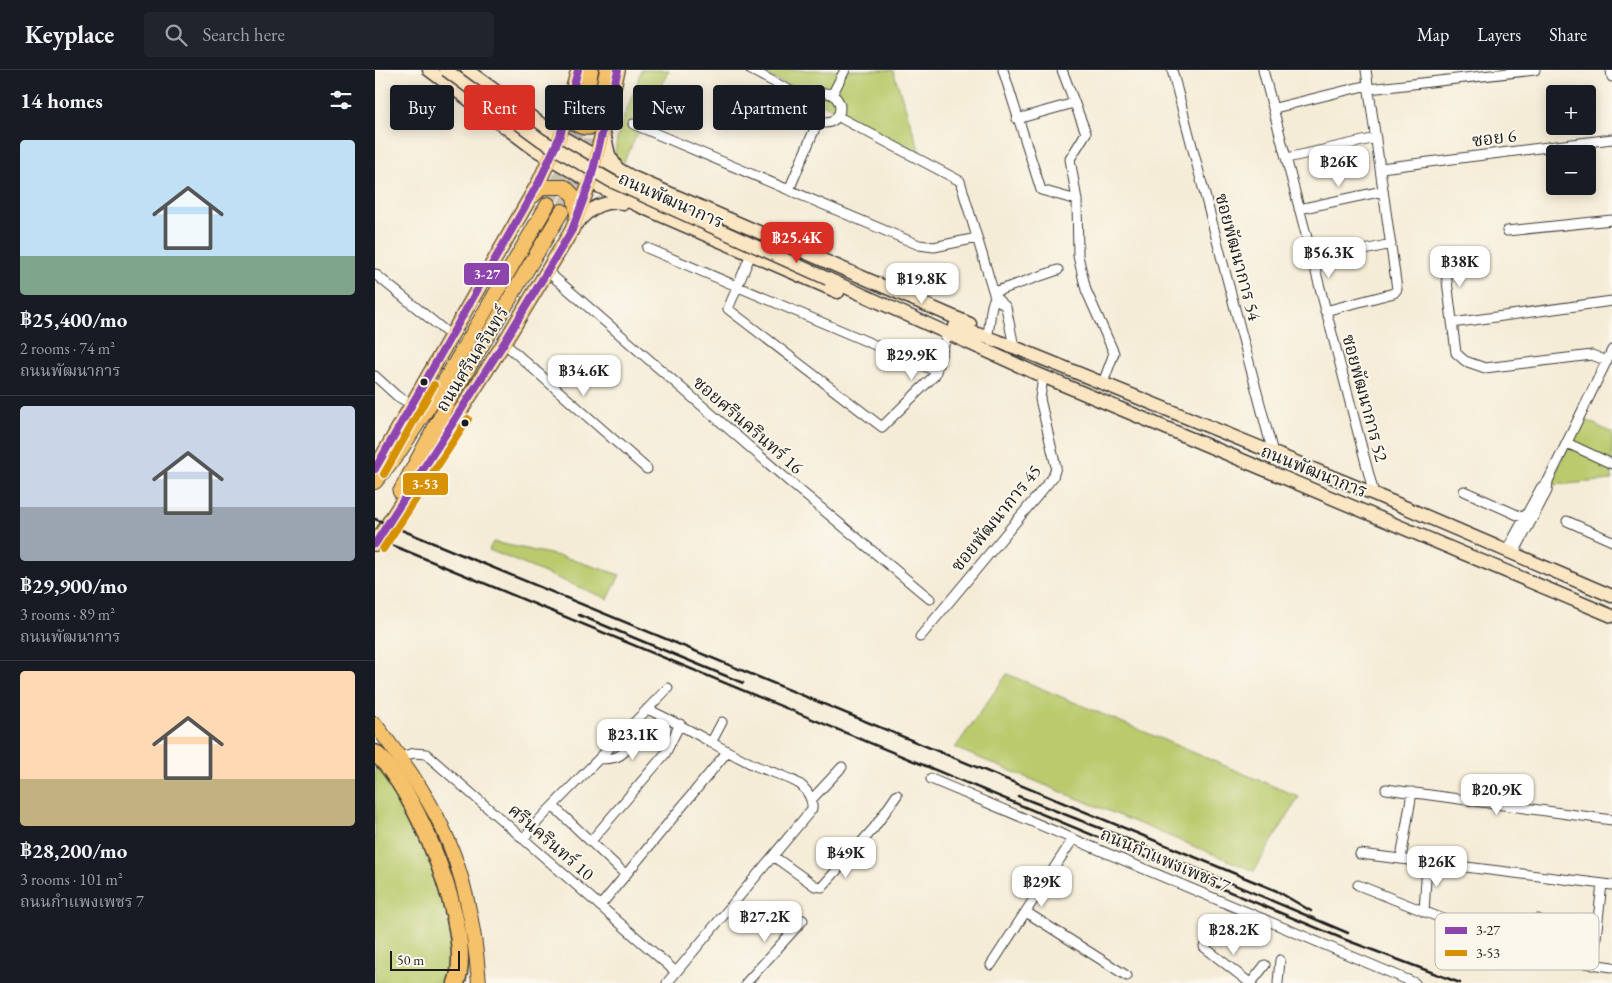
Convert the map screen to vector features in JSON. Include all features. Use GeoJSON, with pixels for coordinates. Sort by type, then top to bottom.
{"type":"FeatureCollection","features":[{"type":"Feature","properties":{"kind":"highway"},"geometry":{"type":"LineString","coordinates":[[375,753],[394,775],[431,840],[455,921],[460,946],[457,980]]}},
{"type":"Feature","properties":{"kind":"main road","name":"ถนนพัฒนาการ"},"geometry":{"type":"LineString","coordinates":[[429,70],[464,96]]}},
{"type":"Feature","properties":{"kind":"main road","name":"ถนนพัฒนาการ"},"geometry":{"type":"LineString","coordinates":[[445,70],[530,132],[611,182],[830,276],[962,329],[1014,347],[1374,494],[1511,551],[1612,596]]}},
{"type":"Feature","properties":{"kind":"main road","name":"ถนนพัฒนาการ"},"geometry":{"type":"LineString","coordinates":[[454,70],[545,136],[600,168],[652,194],[1043,376],[1612,616]]}},
{"type":"Feature","properties":{"kind":"main road","name":"ถนนพัฒนาการ"},"geometry":{"type":"LineString","coordinates":[[467,70],[488,85]]}},
{"type":"Feature","properties":{"kind":"main road","name":"ถนนศรีนครินทร์"},"geometry":{"type":"LineString","coordinates":[[574,85],[578,70]]}},
{"type":"Feature","properties":{"kind":"main road"},"geometry":{"type":"LineString","coordinates":[[588,85],[591,70]]}},
{"type":"Feature","properties":{"kind":"main road"},"geometry":{"type":"LineString","coordinates":[[604,85],[607,70]]}},
{"type":"Feature","properties":{"kind":"main road","name":"ถนนศรีนครินทร์"},"geometry":{"type":"LineString","coordinates":[[615,85],[618,70]]}},
{"type":"Feature","properties":{"kind":"main road","name":"ถนนพัฒนาการ"},"geometry":{"type":"LineString","coordinates":[[537,122],[619,170],[699,207],[988,333],[1014,347]]}},
{"type":"Feature","properties":{"kind":"main road"},"geometry":{"type":"LineString","coordinates":[[537,122],[545,123]]}},
{"type":"Feature","properties":{"kind":"main road","name":"ถนนพัฒนาการ"},"geometry":{"type":"LineString","coordinates":[[510,130],[550,159],[590,182],[637,205],[946,338],[1003,358]]}},
{"type":"Feature","properties":{"kind":"main road","name":"ถนนศรีนครินทร์"},"geometry":{"type":"LineString","coordinates":[[375,469],[529,200],[550,159],[562,130]]}},
{"type":"Feature","properties":{"kind":"main road","name":"ถนนศรีนครินทร์"},"geometry":{"type":"LineString","coordinates":[[375,544],[548,272],[574,224],[590,182],[605,130]]}},
{"type":"Feature","properties":{"kind":"main road"},"geometry":{"type":"LineString","coordinates":[[604,133],[609,154],[619,170]]}},
{"type":"Feature","properties":{"kind":"main road"},"geometry":{"type":"LineString","coordinates":[[529,200],[542,188],[565,187],[575,196],[577,208],[574,224]]}},
{"type":"Feature","properties":{"kind":"main road"},"geometry":{"type":"LineString","coordinates":[[574,224],[597,205],[613,202],[637,205]]}},
{"type":"Feature","properties":{"kind":"main road"},"geometry":{"type":"LineString","coordinates":[[375,482],[398,454],[438,392],[548,204]]}},
{"type":"Feature","properties":{"kind":"main road"},"geometry":{"type":"LineString","coordinates":[[692,229],[689,220],[692,212],[699,207]]}},
{"type":"Feature","properties":{"kind":"main road"},"geometry":{"type":"LineString","coordinates":[[375,535],[561,211]]}},
{"type":"Feature","properties":{"kind":"main road"},"geometry":{"type":"LineString","coordinates":[[375,724],[400,757],[442,827],[459,873],[476,939],[479,983]]}},
{"type":"Feature","properties":{"kind":"street"},"geometry":{"type":"LineString","coordinates":[[751,70],[780,85]]}},
{"type":"Feature","properties":{"kind":"street"},"geometry":{"type":"LineString","coordinates":[[832,95],[845,70]]}},
{"type":"Feature","properties":{"kind":"street"},"geometry":{"type":"LineString","coordinates":[[1062,70],[1086,132],[1070,159],[1077,200],[1078,256],[1086,290],[1114,353],[1103,383]]}},
{"type":"Feature","properties":{"kind":"street","name":"ซอยพัฒนาการ 54"},"geometry":{"type":"LineString","coordinates":[[1172,70],[1273,453]]}},
{"type":"Feature","properties":{"kind":"street","name":"ซอยพัฒนาการ 52"},"geometry":{"type":"LineString","coordinates":[[1263,70],[1275,108],[1312,262],[1374,494]]}},
{"type":"Feature","properties":{"kind":"street"},"geometry":{"type":"LineString","coordinates":[[1325,311],[1396,292],[1397,288],[1366,70]]}},
{"type":"Feature","properties":{"kind":"street"},"geometry":{"type":"LineString","coordinates":[[1275,108],[1368,87],[1535,70]]}},
{"type":"Feature","properties":{"kind":"street"},"geometry":{"type":"LineString","coordinates":[[1611,70],[1612,77]]}},
{"type":"Feature","properties":{"kind":"street"},"geometry":{"type":"LineString","coordinates":[[1006,71],[1017,119],[1041,190],[1077,200]]}},
{"type":"Feature","properties":{"kind":"street"},"geometry":{"type":"LineString","coordinates":[[825,94],[832,95],[839,104],[837,116],[828,122],[825,122]]}},
{"type":"Feature","properties":{"kind":"street"},"geometry":{"type":"LineString","coordinates":[[1017,119],[1074,103]]}},
{"type":"Feature","properties":{"kind":"street"},"geometry":{"type":"LineString","coordinates":[[837,116],[960,181],[994,295],[1006,307],[1014,347]]}},
{"type":"Feature","properties":{"kind":"street"},"geometry":{"type":"LineString","coordinates":[[647,130],[923,246],[934,247],[977,238]]}},
{"type":"Feature","properties":{"kind":"street"},"geometry":{"type":"LineString","coordinates":[[789,190],[814,130]]}},
{"type":"Feature","properties":{"kind":"street"},"geometry":{"type":"LineString","coordinates":[[1287,158],[1376,138]]}},
{"type":"Feature","properties":{"kind":"street","name":"ซอย 6"},"geometry":{"type":"LineString","coordinates":[[1381,168],[1612,139]]}},
{"type":"Feature","properties":{"kind":"street"},"geometry":{"type":"LineString","coordinates":[[1299,209],[1383,191]]}},
{"type":"Feature","properties":{"kind":"street"},"geometry":{"type":"LineString","coordinates":[[1507,231],[1612,220]]}},
{"type":"Feature","properties":{"kind":"street"},"geometry":{"type":"LineString","coordinates":[[1312,262],[1391,244]]}},
{"type":"Feature","properties":{"kind":"street"},"geometry":{"type":"LineString","coordinates":[[647,248],[936,371]]}},
{"type":"Feature","properties":{"kind":"street"},"geometry":{"type":"LineString","coordinates":[[751,254],[728,309],[882,427],[935,375],[946,338]]}},
{"type":"Feature","properties":{"kind":"street"},"geometry":{"type":"LineString","coordinates":[[1444,257],[1457,353],[1465,361],[1485,368],[1592,355],[1607,361]]}},
{"type":"Feature","properties":{"kind":"street"},"geometry":{"type":"LineString","coordinates":[[994,295],[1058,270]]}},
{"type":"Feature","properties":{"kind":"street","name":"ซอยศรีนครินทร์ 16"},"geometry":{"type":"LineString","coordinates":[[548,272],[791,484],[930,600]]}},
{"type":"Feature","properties":{"kind":"street"},"geometry":{"type":"LineString","coordinates":[[375,274],[450,335]]}},
{"type":"Feature","properties":{"kind":"street"},"geometry":{"type":"LineString","coordinates":[[988,333],[991,319],[990,308],[994,295]]}},
{"type":"Feature","properties":{"kind":"street"},"geometry":{"type":"LineString","coordinates":[[1452,323],[1612,301]]}},
{"type":"Feature","properties":{"kind":"street"},"geometry":{"type":"LineString","coordinates":[[504,343],[647,469]]}},
{"type":"Feature","properties":{"kind":"street"},"geometry":{"type":"LineString","coordinates":[[1511,551],[1524,518],[1541,488],[1548,481],[1612,350]]}},
{"type":"Feature","properties":{"kind":"street"},"geometry":{"type":"LineString","coordinates":[[375,376],[397,396],[411,404]]}},
{"type":"Feature","properties":{"kind":"street","name":"ซอยพัฒนาการ 45"},"geometry":{"type":"LineString","coordinates":[[920,637],[1053,477],[1056,468],[1040,399],[1043,376]]}},
{"type":"Feature","properties":{"kind":"street"},"geometry":{"type":"LineString","coordinates":[[1567,443],[1612,464]]}},
{"type":"Feature","properties":{"kind":"street"},"geometry":{"type":"LineString","coordinates":[[1511,551],[1547,490],[1548,481]]}},
{"type":"Feature","properties":{"kind":"street"},"geometry":{"type":"LineString","coordinates":[[1464,491],[1524,518]]}},
{"type":"Feature","properties":{"kind":"street"},"geometry":{"type":"LineString","coordinates":[[1567,521],[1612,541]]}},
{"type":"Feature","properties":{"kind":"street"},"geometry":{"type":"LineString","coordinates":[[523,839],[668,688]]}},
{"type":"Feature","properties":{"kind":"street"},"geometry":{"type":"LineString","coordinates":[[647,709],[680,724],[727,752],[801,785],[812,801],[812,809],[667,983]]}},
{"type":"Feature","properties":{"kind":"street"},"geometry":{"type":"LineString","coordinates":[[711,743],[722,722]]}},
{"type":"Feature","properties":{"kind":"street"},"geometry":{"type":"LineString","coordinates":[[591,841],[665,754],[680,724]]}},
{"type":"Feature","properties":{"kind":"street"},"geometry":{"type":"LineString","coordinates":[[599,759],[614,759],[623,754],[630,745],[629,727]]}},
{"type":"Feature","properties":{"kind":"street"},"geometry":{"type":"LineString","coordinates":[[600,906],[710,775],[727,752]]}},
{"type":"Feature","properties":{"kind":"street","name":"ศรีนครินทร์ 10"},"geometry":{"type":"LineString","coordinates":[[400,757],[414,753],[425,754],[676,972]]}},
{"type":"Feature","properties":{"kind":"street"},"geometry":{"type":"LineString","coordinates":[[812,801],[842,767]]}},
{"type":"Feature","properties":{"kind":"street","name":"ถนนกำแพงเพชร 7"},"geometry":{"type":"LineString","coordinates":[[931,779],[1415,983]]}},
{"type":"Feature","properties":{"kind":"street"},"geometry":{"type":"LineString","coordinates":[[1386,788],[1612,820]]}},
{"type":"Feature","properties":{"kind":"street"},"geometry":{"type":"LineString","coordinates":[[1401,859],[1412,792]]}},
{"type":"Feature","properties":{"kind":"street"},"geometry":{"type":"LineString","coordinates":[[773,856],[815,886],[822,887],[874,828],[897,795]]}},
{"type":"Feature","properties":{"kind":"street"},"geometry":{"type":"LineString","coordinates":[[553,806],[625,874]]}},
{"type":"Feature","properties":{"kind":"street"},"geometry":{"type":"LineString","coordinates":[[991,965],[1073,839]]}},
{"type":"Feature","properties":{"kind":"street"},"geometry":{"type":"LineString","coordinates":[[1361,854],[1612,885]]}},
{"type":"Feature","properties":{"kind":"street"},"geometry":{"type":"LineString","coordinates":[[1424,912],[1427,863]]}},
{"type":"Feature","properties":{"kind":"street"},"geometry":{"type":"LineString","coordinates":[[1599,913],[1602,884]]}},
{"type":"Feature","properties":{"kind":"street"},"geometry":{"type":"LineString","coordinates":[[1359,885],[1435,916]]}},
{"type":"Feature","properties":{"kind":"street"},"geometry":{"type":"LineString","coordinates":[[1026,912],[1127,976]]}},
{"type":"Feature","properties":{"kind":"street"},"geometry":{"type":"LineString","coordinates":[[746,983],[803,920]]}},
{"type":"Feature","properties":{"kind":"street"},"geometry":{"type":"LineString","coordinates":[[1204,947],[1251,983],[1265,965]]}},
{"type":"Feature","properties":{"kind":"street"},"geometry":{"type":"LineString","coordinates":[[1278,983],[1280,960]]}},
{"type":"Feature","properties":{"kind":"street"},"geometry":{"type":"LineString","coordinates":[[1599,966],[1612,967]]}},
{"type":"Feature","properties":{"kind":"green space"},"geometry":{"type":"Polygon","coordinates":[[[641,70],[669,70],[662,85],[636,85],[641,70]]]}},
{"type":"Feature","properties":{"kind":"green space"},"geometry":{"type":"Polygon","coordinates":[[[757,70],[893,70],[921,155],[825,105],[825,85],[786,85],[757,70]]]}},
{"type":"Feature","properties":{"kind":"green space"},"geometry":{"type":"Polygon","coordinates":[[[633,94],[633,130],[639,130],[622,165],[615,161],[620,130],[623,130],[623,121],[633,94]]]}},
{"type":"Feature","properties":{"kind":"green space"},"geometry":{"type":"Polygon","coordinates":[[[1582,418],[1612,433],[1612,480],[1554,485],[1553,478],[1582,418]]]}},
{"type":"Feature","properties":{"kind":"green space"},"geometry":{"type":"Polygon","coordinates":[[[493,542],[564,557],[620,575],[608,599],[489,550],[493,542]]]}},
{"type":"Feature","properties":{"kind":"green space"},"geometry":{"type":"Polygon","coordinates":[[[1007,674],[1299,797],[1254,871],[955,748],[1007,674]]]}},
{"type":"Feature","properties":{"kind":"green space"},"geometry":{"type":"Polygon","coordinates":[[[375,753],[394,775],[455,921],[456,983],[375,983],[375,753]]]}},
{"type":"Feature","properties":{"kind":"tunnel"},"geometry":{"type":"LineString","coordinates":[[548,204],[569,157],[577,130]]}},
{"type":"Feature","properties":{"kind":"tunnel"},"geometry":{"type":"LineString","coordinates":[[562,211],[584,163],[593,130]]}},
{"type":"Feature","properties":{"kind":"railway"},"geometry":{"type":"LineString","coordinates":[[375,519],[1277,891],[1311,911]]}},
{"type":"Feature","properties":{"kind":"railway"},"geometry":{"type":"LineString","coordinates":[[375,538],[1346,940],[1460,983]]}},
{"type":"Feature","properties":{"kind":"railway"},"geometry":{"type":"LineString","coordinates":[[579,615],[743,683]]}},
{"type":"Feature","properties":{"kind":"railway"},"geometry":{"type":"LineString","coordinates":[[1018,796],[1115,834],[1348,933]]}},
{"type":"Feature","properties":{"kind":"transit line","name":"3-27"},"geometry":{"type":"LineString","coordinates":[[375,469],[539,182],[560,136],[578,70]]}},
{"type":"Feature","properties":{"kind":"transit line","name":"3-27"},"geometry":{"type":"LineString","coordinates":[[375,544],[504,343],[572,230],[590,182],[618,70]]}},
{"type":"Feature","properties":{"kind":"transit line","name":"3-53"},"geometry":{"type":"LineString","coordinates":[[384,474],[434,385]]}},
{"type":"Feature","properties":{"kind":"transit line","name":"3-53"},"geometry":{"type":"LineString","coordinates":[[383,549],[468,419]]}}]}
